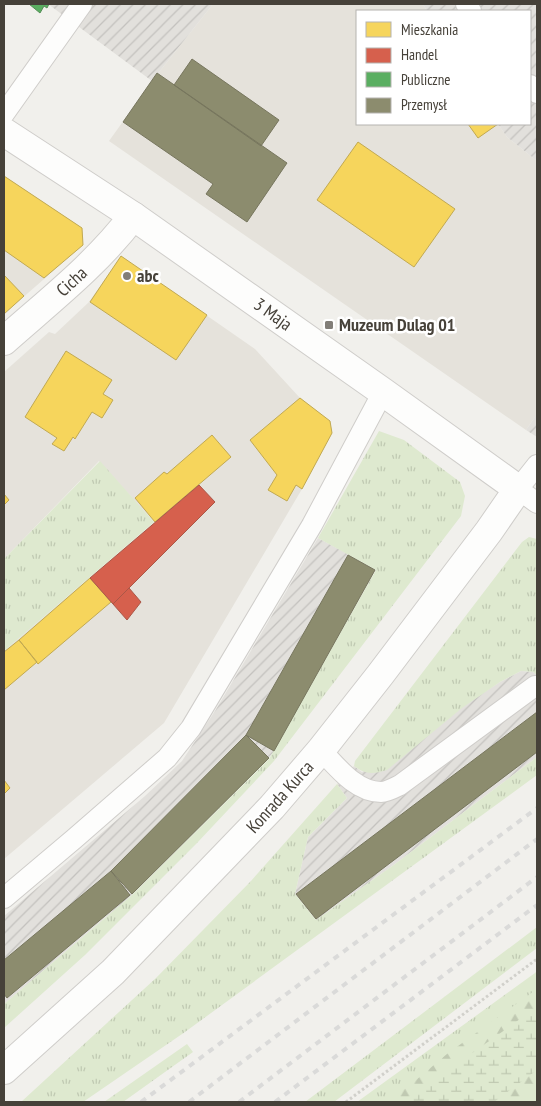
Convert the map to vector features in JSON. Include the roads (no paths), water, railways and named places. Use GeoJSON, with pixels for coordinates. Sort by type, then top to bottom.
{"type":"FeatureCollection","features":[{"type":"Feature","properties":{"kind":"street","name":"3 Maja"},"geometry":{"type":"LineString","coordinates":[[4,132],[133,216],[528,496]]}},
{"type":"Feature","properties":{"kind":"street","name":"Cicha"},"geometry":{"type":"LineString","coordinates":[[4,341],[87,268],[117,238],[133,216]]}},
{"type":"Feature","properties":{"kind":"street","name":"Konrada Kurca"},"geometry":{"type":"LineString","coordinates":[[4,1070],[113,972],[272,807],[321,750],[489,531],[528,496]]}},
{"type":"Feature","properties":{"kind":"lane"},"geometry":{"type":"LineString","coordinates":[[4,114],[82,4]]}},
{"type":"Feature","properties":{"kind":"lane"},"geometry":{"type":"LineString","coordinates":[[4,898],[142,780],[166,758],[191,728],[312,525],[383,392]]}},
{"type":"Feature","properties":{"kind":"lane"},"geometry":{"type":"LineString","coordinates":[[528,496],[537,465]]}},
{"type":"Feature","properties":{"kind":"lane"},"geometry":{"type":"LineString","coordinates":[[321,750],[352,781],[366,790],[383,792],[400,785],[535,686]]}},
{"type":"Feature","properties":{"kind":"railway"},"geometry":{"type":"LineString","coordinates":[[141,1102],[537,808]]}},
{"type":"Feature","properties":{"kind":"railway"},"geometry":{"type":"LineString","coordinates":[[189,1102],[537,839]]}},
{"type":"Feature","properties":{"kind":"railway"},"geometry":{"type":"LineString","coordinates":[[239,1102],[537,877]]}},
{"type":"Feature","properties":{"kind":"railway"},"geometry":{"type":"LineString","coordinates":[[275,1102],[537,905]]}},
{"type":"Feature","properties":{"kind":"place","name":"abc"},"geometry":{"type":"Point","coordinates":[127,276]}},
{"type":"Feature","properties":{"kind":"place","name":"Muzeum Dulag 01"},"geometry":{"type":"Point","coordinates":[329,325]}}]}
